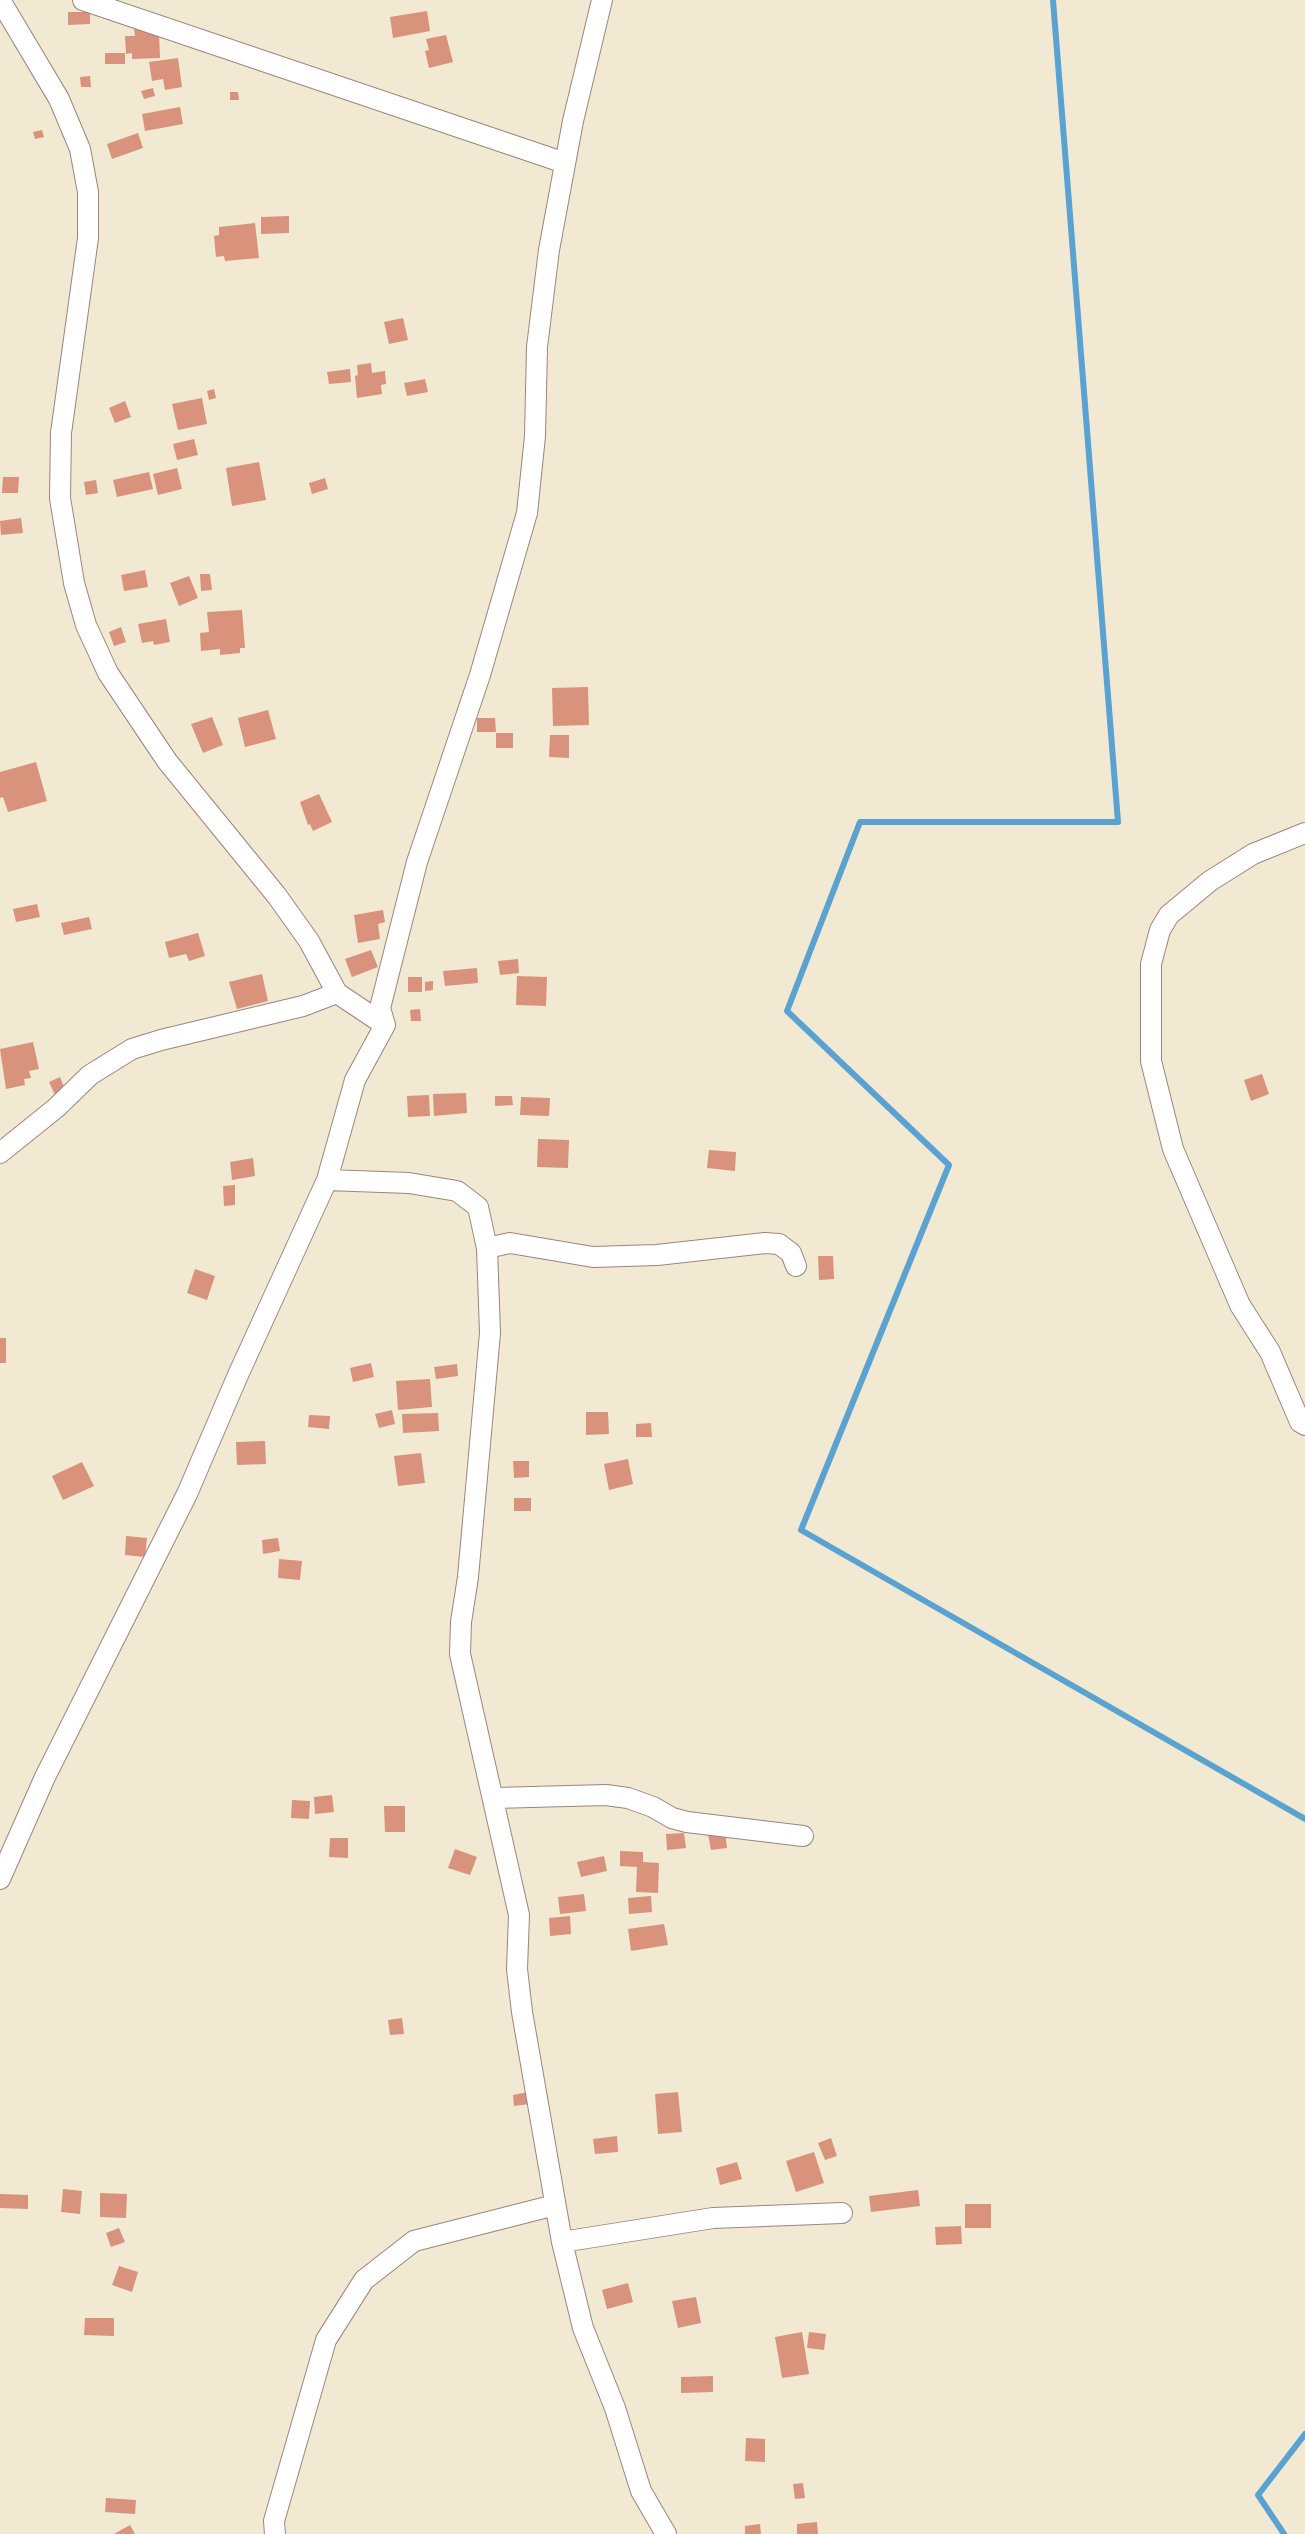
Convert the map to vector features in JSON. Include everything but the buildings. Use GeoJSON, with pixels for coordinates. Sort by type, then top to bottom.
{"type":"FeatureCollection","features":[{"type":"Feature","properties":{"kind":"street"},"geometry":{"type":"LineString","coordinates":[[0,0],[8,28],[59,99],[80,149],[88,192],[88,238],[61,433],[60,498],[74,583],[86,625],[108,673],[167,760],[277,896],[309,941],[337,992],[385,1024]]}},
{"type":"Feature","properties":{"kind":"street"},"geometry":{"type":"LineString","coordinates":[[83,0],[565,163]]}},
{"type":"Feature","properties":{"kind":"street"},"geometry":{"type":"LineString","coordinates":[[0,1879],[45,1778],[187,1494],[238,1375],[328,1180],[354,1080],[385,1024],[380,1008],[417,862],[480,675],[527,513],[535,436],[537,347],[549,250],[565,163],[602,0]]}},
{"type":"Feature","properties":{"kind":"street"},"geometry":{"type":"LineString","coordinates":[[1305,833],[1254,854],[1210,881],[1169,914],[1160,930],[1151,964],[1151,1061],[1172,1149],[1240,1305],[1270,1352],[1300,1422],[1305,1426]]}},
{"type":"Feature","properties":{"kind":"street"},"geometry":{"type":"LineString","coordinates":[[0,1153],[56,1108],[90,1075],[132,1049],[161,1040],[231,1025],[303,1006],[337,992]]}},
{"type":"Feature","properties":{"kind":"street"},"geometry":{"type":"LineString","coordinates":[[328,1180],[409,1183],[457,1191],[478,1207],[487,1248],[490,1332],[468,1577],[461,1622],[460,1654],[519,1915],[517,1969],[522,2012],[562,2242],[583,2328],[614,2408],[641,2491],[666,2534]]}},
{"type":"Feature","properties":{"kind":"street"},"geometry":{"type":"LineString","coordinates":[[487,1248],[510,1243],[593,1257],[657,1255],[765,1243],[780,1244],[792,1254],[796,1266]]}},
{"type":"Feature","properties":{"kind":"street"},"geometry":{"type":"LineString","coordinates":[[494,1798],[613,1796],[636,1801],[672,1818],[687,1822],[803,1836]]}},
{"type":"Feature","properties":{"kind":"street"},"geometry":{"type":"LineString","coordinates":[[275,2534],[274,2521],[326,2340],[364,2280],[414,2241],[555,2205]]}},
{"type":"Feature","properties":{"kind":"street"},"geometry":{"type":"LineString","coordinates":[[562,2242],[713,2218],[842,2213]]}},
{"type":"Feature","properties":{"kind":"waterway"},"geometry":{"type":"LineString","coordinates":[[1053,0],[1118,822],[860,822],[787,1011],[949,1165],[801,1530],[1305,1819]]}},
{"type":"Feature","properties":{"kind":"waterway"},"geometry":{"type":"LineString","coordinates":[[1284,2534],[1258,2495],[1305,2434]]}}]}
